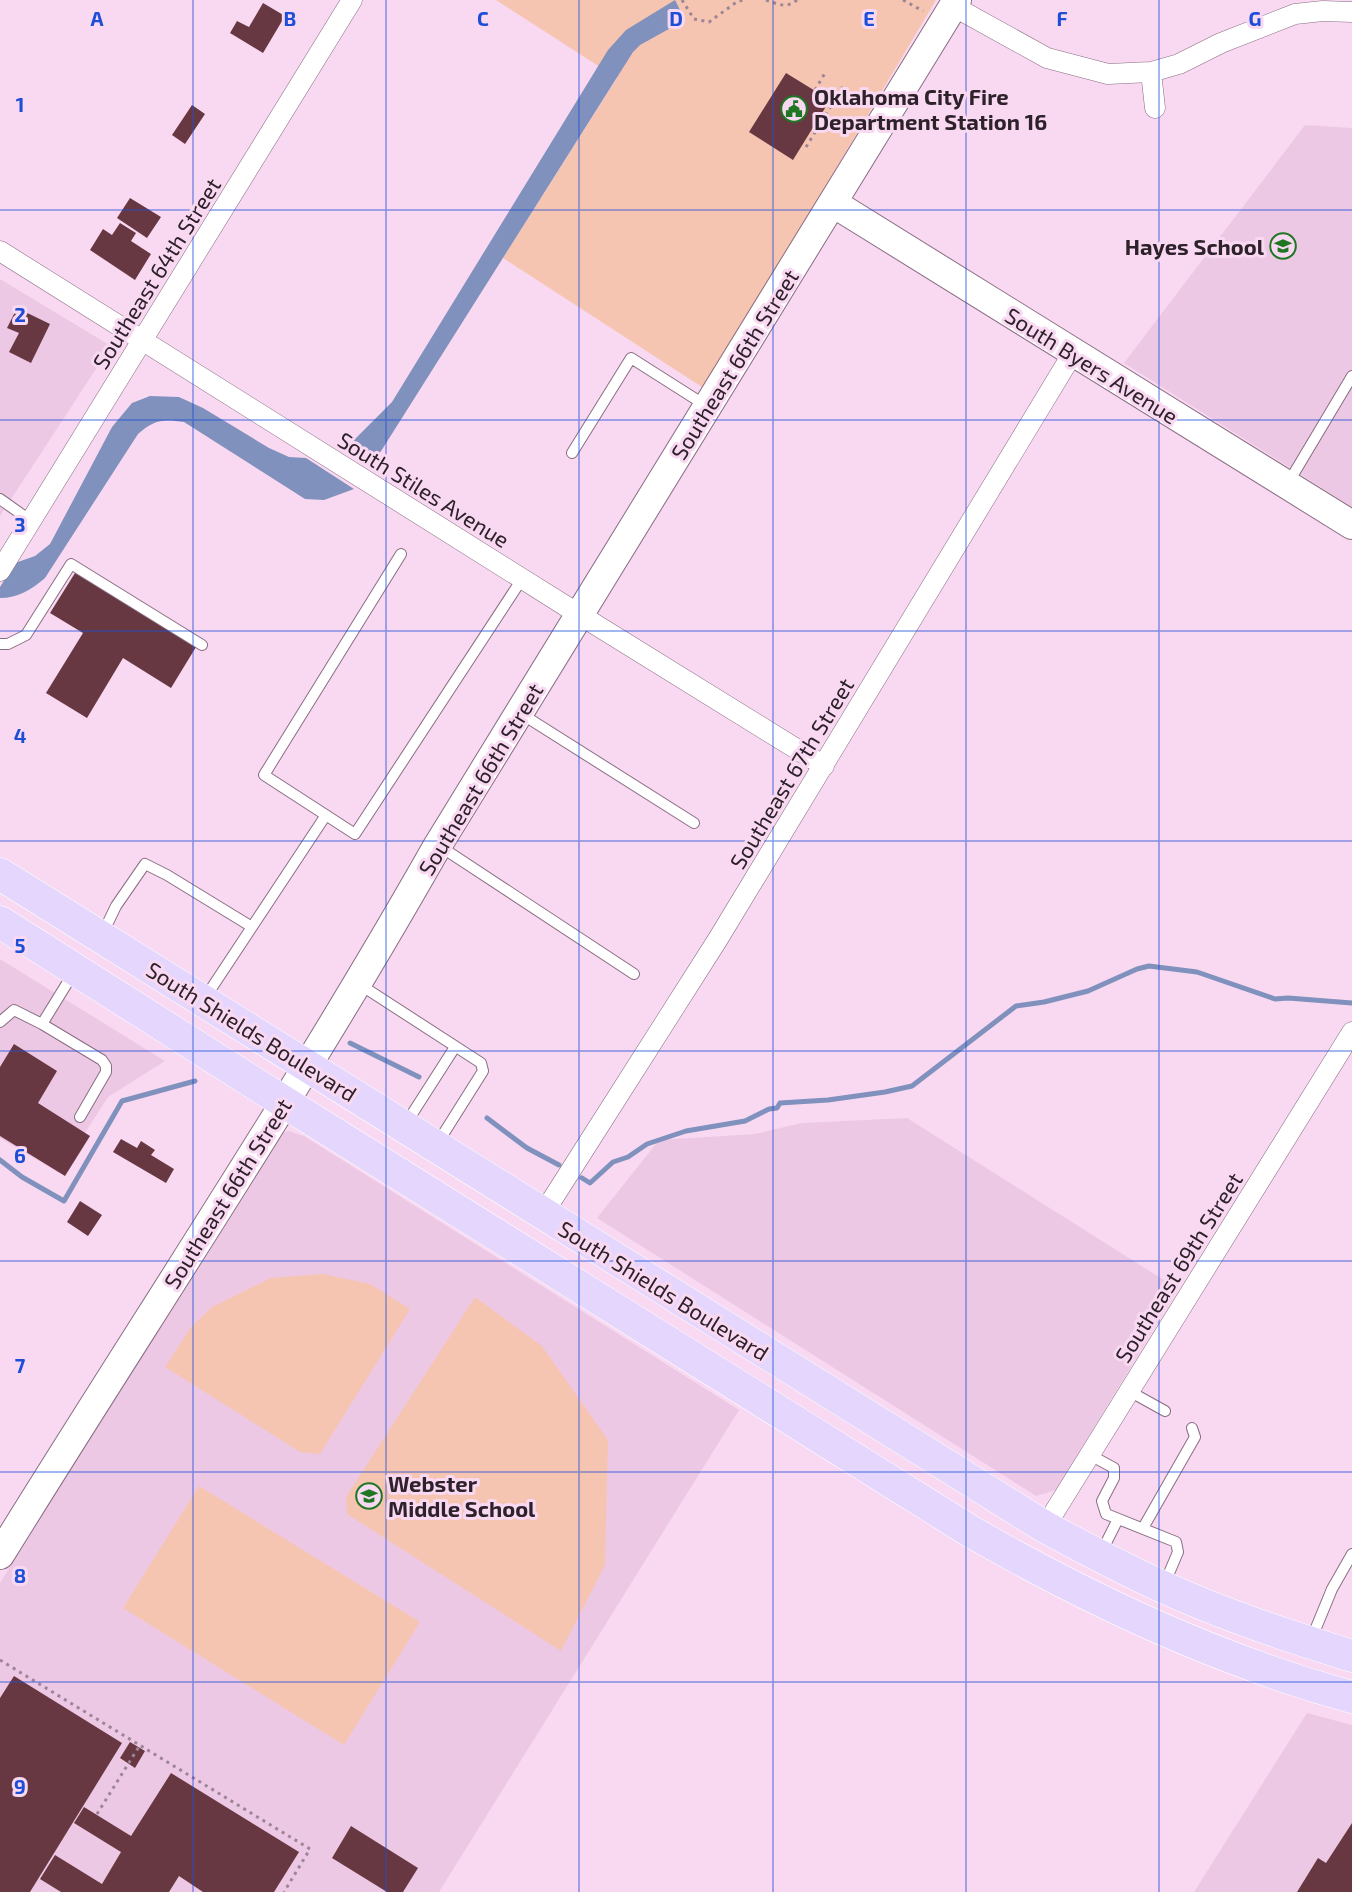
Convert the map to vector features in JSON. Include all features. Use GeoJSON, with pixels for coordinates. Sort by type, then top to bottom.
{"type":"FeatureCollection","features":[{"type":"Feature","properties":{"kind":"main road","name":"South Shields Boulevard"},"geometry":{"type":"LineString","coordinates":[[0,874],[1045,1527],[1163,1587],[1226,1613],[1352,1656]]}},
{"type":"Feature","properties":{"kind":"main road","name":"South Shields Boulevard"},"geometry":{"type":"LineString","coordinates":[[0,922],[960,1525],[1023,1562],[1081,1593],[1223,1655],[1269,1672],[1352,1696]]}},
{"type":"Feature","properties":{"kind":"street","name":"Southeast 64th Street"},"geometry":{"type":"LineString","coordinates":[[3,566],[352,0]]}},
{"type":"Feature","properties":{"kind":"street"},"geometry":{"type":"LineString","coordinates":[[955,3],[1047,58],[1108,74],[1151,72],[1179,64],[1221,43],[1295,14],[1323,10],[1352,12]]}},
{"type":"Feature","properties":{"kind":"street","name":"Southeast 66th Street"},"geometry":{"type":"LineString","coordinates":[[0,1555],[307,1065],[438,845],[955,3]]}},
{"type":"Feature","properties":{"kind":"street"},"geometry":{"type":"LineString","coordinates":[[1151,72],[1155,108]]}},
{"type":"Feature","properties":{"kind":"street","name":"South Byers Avenue"},"geometry":{"type":"LineString","coordinates":[[833,203],[1352,525]]}},
{"type":"Feature","properties":{"kind":"street","name":"South Stiles Avenue"},"geometry":{"type":"LineString","coordinates":[[0,250],[824,766]]}},
{"type":"Feature","properties":{"kind":"street","name":"Southeast 67th Street"},"geometry":{"type":"LineString","coordinates":[[543,1214],[718,939],[1073,353]]}},
{"type":"Feature","properties":{"kind":"street","name":"Southeast 69th Street"},"geometry":{"type":"LineString","coordinates":[[1045,1527],[1352,1032]]}},
{"type":"Feature","properties":{"kind":"lane"},"geometry":{"type":"LineString","coordinates":[[572,453],[631,357],[708,407]]}},
{"type":"Feature","properties":{"kind":"lane"},"geometry":{"type":"LineString","coordinates":[[1287,485],[1352,376]]}},
{"type":"Feature","properties":{"kind":"lane"},"geometry":{"type":"LineString","coordinates":[[0,499],[31,521]]}},
{"type":"Feature","properties":{"kind":"lane"},"geometry":{"type":"LineString","coordinates":[[401,554],[264,775],[355,834],[522,579]]}},
{"type":"Feature","properties":{"kind":"lane"},"geometry":{"type":"LineString","coordinates":[[0,644],[8,644],[26,635],[71,564],[202,645]]}},
{"type":"Feature","properties":{"kind":"lane"},"geometry":{"type":"LineString","coordinates":[[520,712],[694,822]]}},
{"type":"Feature","properties":{"kind":"lane"},"geometry":{"type":"LineString","coordinates":[[203,1001],[326,815]]}},
{"type":"Feature","properties":{"kind":"lane"},"geometry":{"type":"LineString","coordinates":[[438,845],[634,974]]}},
{"type":"Feature","properties":{"kind":"lane"},"geometry":{"type":"LineString","coordinates":[[101,937],[116,906],[145,864],[252,927]]}},
{"type":"Feature","properties":{"kind":"lane"},"geometry":{"type":"LineString","coordinates":[[42,1024],[76,969]]}},
{"type":"Feature","properties":{"kind":"lane"},"geometry":{"type":"LineString","coordinates":[[357,983],[481,1063],[483,1071],[436,1147]]}},
{"type":"Feature","properties":{"kind":"lane"},"geometry":{"type":"LineString","coordinates":[[0,1022],[14,1010],[18,1011],[102,1060],[106,1066],[106,1072],[80,1117]]}},
{"type":"Feature","properties":{"kind":"lane"},"geometry":{"type":"LineString","coordinates":[[404,1127],[455,1047]]}},
{"type":"Feature","properties":{"kind":"lane"},"geometry":{"type":"LineString","coordinates":[[1129,1391],[1165,1411]]}},
{"type":"Feature","properties":{"kind":"lane"},"geometry":{"type":"LineString","coordinates":[[1143,1528],[1195,1437],[1192,1428]]}},
{"type":"Feature","properties":{"kind":"lane"},"geometry":{"type":"LineString","coordinates":[[1090,1455],[1114,1468],[1114,1478],[1102,1501],[1106,1514],[1176,1542],[1178,1552],[1163,1587]]}},
{"type":"Feature","properties":{"kind":"lane"},"geometry":{"type":"LineString","coordinates":[[1099,1556],[1118,1519]]}},
{"type":"Feature","properties":{"kind":"lane"},"geometry":{"type":"LineString","coordinates":[[1310,1643],[1332,1589],[1352,1554]]}},
{"type":"Feature","properties":{"kind":"path"},"geometry":{"type":"LineString","coordinates":[[682,0],[694,19],[709,22],[738,1],[746,0]]}},
{"type":"Feature","properties":{"kind":"path"},"geometry":{"type":"LineString","coordinates":[[766,0],[783,6],[797,0]]}},
{"type":"Feature","properties":{"kind":"path"},"geometry":{"type":"LineString","coordinates":[[814,90],[825,73]]}},
{"type":"Feature","properties":{"kind":"path"},"geometry":{"type":"LineString","coordinates":[[806,147],[844,85]]}},
{"type":"Feature","properties":{"kind":"path"},"geometry":{"type":"LineString","coordinates":[[0,1660],[310,1849],[284,1892]]}},
{"type":"Feature","properties":{"kind":"path"},"geometry":{"type":"LineString","coordinates":[[97,1814],[140,1745]]}},
{"type":"Feature","properties":{"kind":"shaded area"},"geometry":{"type":"Polygon","coordinates":[[[496,0],[936,0],[705,389],[503,258],[617,78],[496,0]]]}},
{"type":"Feature","properties":{"kind":"shaded area","name":"Hayes School"},"geometry":{"type":"Polygon","coordinates":[[[1305,125],[1352,128],[1352,507],[1124,363],[1305,125]]]}},
{"type":"Feature","properties":{"kind":"shaded area"},"geometry":{"type":"Polygon","coordinates":[[[0,279],[111,346],[0,516],[0,279]]]}},
{"type":"Feature","properties":{"kind":"shaded area"},"geometry":{"type":"Polygon","coordinates":[[[0,959],[165,1061],[108,1097],[59,1173],[0,1138],[0,959]]]}},
{"type":"Feature","properties":{"kind":"shaded area"},"geometry":{"type":"Polygon","coordinates":[[[907,1118],[1178,1289],[1056,1490],[1036,1496],[597,1218],[659,1140],[755,1134],[802,1123],[907,1118]]]}},
{"type":"Feature","properties":{"kind":"shaded area","name":"Webster Middle School"},"geometry":{"type":"Polygon","coordinates":[[[289,1131],[304,1136],[739,1410],[439,1892],[0,1892],[0,1583],[276,1135],[289,1131]]]}},
{"type":"Feature","properties":{"kind":"shaded area"},"geometry":{"type":"Polygon","coordinates":[[[323,1274],[370,1284],[410,1309],[320,1454],[300,1452],[165,1367],[191,1327],[212,1307],[271,1278],[323,1274]]]}},
{"type":"Feature","properties":{"kind":"shaded area"},"geometry":{"type":"Polygon","coordinates":[[[475,1297],[542,1346],[608,1440],[605,1565],[561,1651],[347,1514],[346,1497],[475,1297]]]}},
{"type":"Feature","properties":{"kind":"shaded area"},"geometry":{"type":"Polygon","coordinates":[[[199,1486],[420,1622],[344,1745],[123,1608],[199,1486]]]}},
{"type":"Feature","properties":{"kind":"shaded area"},"geometry":{"type":"Polygon","coordinates":[[[1307,1713],[1352,1725],[1352,1892],[1194,1892],[1307,1713]]]}},
{"type":"Feature","properties":{"kind":"water"},"geometry":{"type":"Polygon","coordinates":[[[675,0],[685,20],[640,45],[633,52],[371,467],[355,457],[347,447],[392,402],[608,50],[626,30],[675,0]]]}},
{"type":"Feature","properties":{"kind":"water"},"geometry":{"type":"Polygon","coordinates":[[[150,396],[179,397],[203,408],[269,448],[289,457],[306,458],[354,489],[324,500],[305,499],[184,422],[160,421],[149,425],[138,434],[45,578],[13,597],[0,598],[0,587],[15,563],[35,556],[50,544],[112,427],[132,403],[150,396]]]}},
{"type":"Feature","properties":{"kind":"building"},"geometry":{"type":"Polygon","coordinates":[[[263,3],[285,16],[263,53],[230,33],[237,21],[249,27],[263,3]]]}},
{"type":"Feature","properties":{"kind":"building","name":"Oklahoma City Fire Department Station 16"},"geometry":{"type":"Polygon","coordinates":[[[786,73],[830,100],[793,160],[749,132],[786,73]]]}},
{"type":"Feature","properties":{"kind":"building"},"geometry":{"type":"Polygon","coordinates":[[[192,105],[205,114],[185,144],[172,135],[192,105]]]}},
{"type":"Feature","properties":{"kind":"building"},"geometry":{"type":"Polygon","coordinates":[[[130,198],[161,217],[147,238],[117,218],[130,198]]]}},
{"type":"Feature","properties":{"kind":"building"},"geometry":{"type":"Polygon","coordinates":[[[120,223],[136,233],[131,241],[151,254],[135,280],[90,250],[103,229],[112,235],[120,223]]]}},
{"type":"Feature","properties":{"kind":"building"},"geometry":{"type":"Polygon","coordinates":[[[17,308],[50,324],[31,363],[9,352],[19,333],[7,328],[17,308]]]}},
{"type":"Feature","properties":{"kind":"building"},"geometry":{"type":"Polygon","coordinates":[[[75,573],[196,647],[171,688],[123,658],[87,718],[46,693],[83,633],[50,613],[75,573]]]}},
{"type":"Feature","properties":{"kind":"building"},"geometry":{"type":"Polygon","coordinates":[[[14,1044],[57,1071],[38,1103],[90,1136],[65,1176],[0,1136],[0,1067],[14,1044]]]}},
{"type":"Feature","properties":{"kind":"building"},"geometry":{"type":"Polygon","coordinates":[[[121,1139],[137,1148],[141,1141],[155,1150],[151,1155],[174,1169],[166,1183],[113,1152],[121,1139]]]}},
{"type":"Feature","properties":{"kind":"building"},"geometry":{"type":"Polygon","coordinates":[[[80,1201],[102,1215],[88,1236],[67,1222],[80,1201]]]}},
{"type":"Feature","properties":{"kind":"building"},"geometry":{"type":"Polygon","coordinates":[[[14,1676],[122,1743],[30,1892],[0,1892],[0,1698],[14,1676]]]}},
{"type":"Feature","properties":{"kind":"building"},"geometry":{"type":"Polygon","coordinates":[[[130,1742],[145,1751],[135,1768],[120,1758],[130,1742]]]}},
{"type":"Feature","properties":{"kind":"building"},"geometry":{"type":"Polygon","coordinates":[[[171,1773],[299,1852],[274,1892],[203,1892],[179,1876],[169,1892],[61,1892],[40,1879],[55,1855],[102,1884],[121,1852],[74,1823],[84,1807],[131,1836],[171,1773]]]}},
{"type":"Feature","properties":{"kind":"building"},"geometry":{"type":"Polygon","coordinates":[[[1352,1823],[1352,1892],[1297,1892],[1318,1858],[1326,1863],[1352,1823]]]}},
{"type":"Feature","properties":{"kind":"building"},"geometry":{"type":"Polygon","coordinates":[[[351,1826],[418,1868],[403,1892],[387,1892],[332,1858],[351,1826]]]}},
{"type":"Feature","properties":{"kind":"waterway"},"geometry":{"type":"LineString","coordinates":[[582,1178],[590,1183],[613,1162],[628,1157],[647,1144],[686,1131],[745,1121],[769,1109],[777,1108],[780,1103],[828,1100],[912,1086],[1016,1006],[1088,991],[1149,966],[1197,972],[1275,999],[1352,1003]]}},
{"type":"Feature","properties":{"kind":"waterway"},"geometry":{"type":"LineString","coordinates":[[350,1043],[419,1077]]}},
{"type":"Feature","properties":{"kind":"waterway"},"geometry":{"type":"LineString","coordinates":[[0,1160],[22,1177],[64,1201],[122,1101],[195,1081]]}},
{"type":"Feature","properties":{"kind":"waterway"},"geometry":{"type":"LineString","coordinates":[[487,1118],[527,1148],[559,1165]]}},
{"type":"Feature","properties":{"kind":"place","name":"Oklahoma City Fire Department Station 16"},"geometry":{"type":"Point","coordinates":[794,109]}},
{"type":"Feature","properties":{"kind":"place","name":"Hayes School"},"geometry":{"type":"Point","coordinates":[1283,246]}},
{"type":"Feature","properties":{"kind":"place","name":"Webster Middle School"},"geometry":{"type":"Point","coordinates":[369,1496]}}]}
